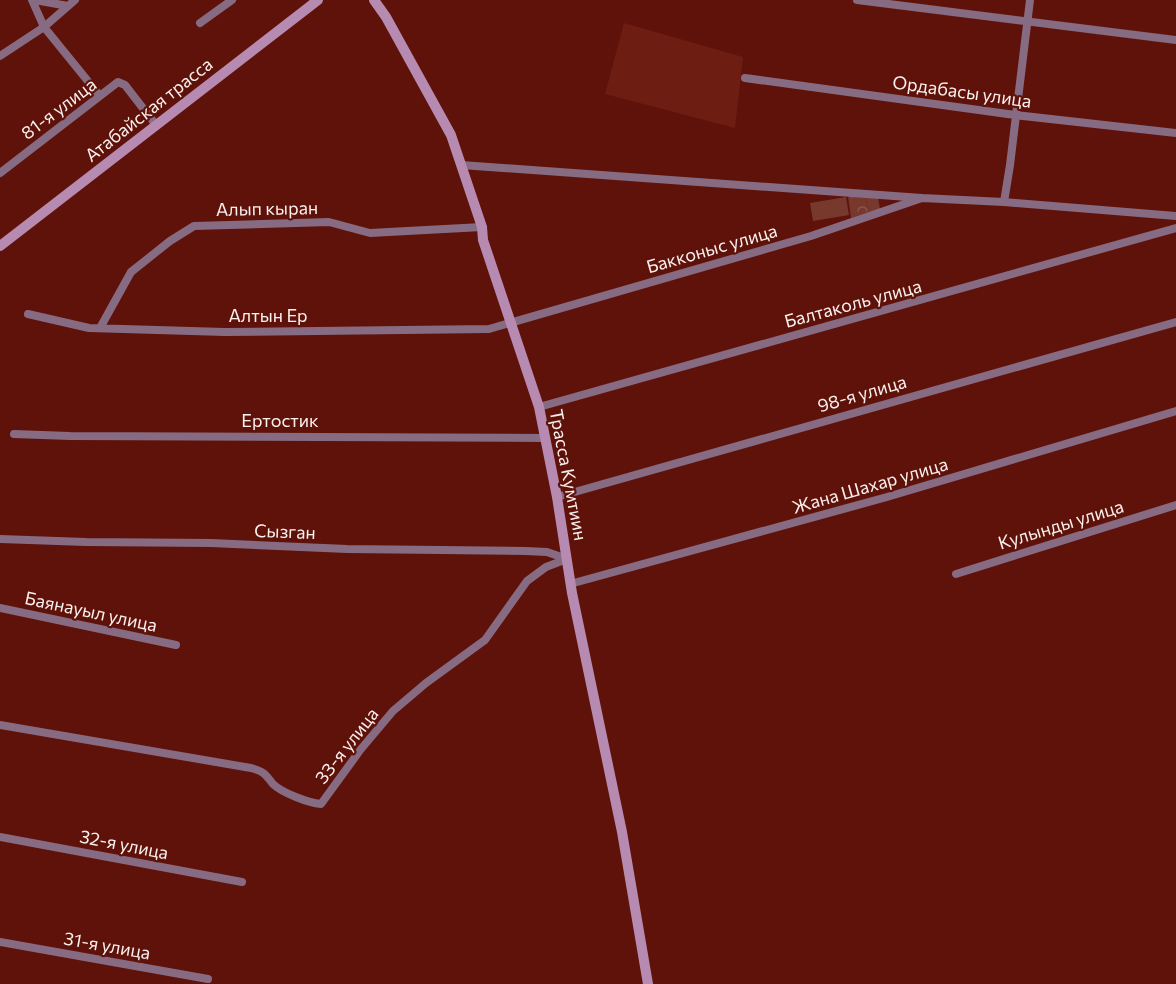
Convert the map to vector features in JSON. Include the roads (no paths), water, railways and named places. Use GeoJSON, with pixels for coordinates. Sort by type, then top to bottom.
{"type":"FeatureCollection","features":[{"type":"Feature","properties":{"kind":"street"},"geometry":{"type":"LineString","coordinates":[[33,0],[68,6]]}},
{"type":"Feature","properties":{"kind":"street"},"geometry":{"type":"LineString","coordinates":[[33,0],[44,27],[100,96]]}},
{"type":"Feature","properties":{"kind":"street"},"geometry":{"type":"LineString","coordinates":[[0,56],[44,27],[75,0]]}},
{"type":"Feature","properties":{"kind":"street"},"geometry":{"type":"LineString","coordinates":[[200,23],[232,0]]}},
{"type":"Feature","properties":{"kind":"street","name":"Атабайская трасса"},"geometry":{"type":"LineString","coordinates":[[0,246],[318,0]]}},
{"type":"Feature","properties":{"kind":"street","name":"Трасса Кумтиин"},"geometry":{"type":"LineString","coordinates":[[374,0],[386,17],[451,135],[482,227],[483,240],[509,323],[539,407],[570,584],[622,832],[648,984]]}},
{"type":"Feature","properties":{"kind":"street"},"geometry":{"type":"LineString","coordinates":[[857,0],[1176,40]]}},
{"type":"Feature","properties":{"kind":"street"},"geometry":{"type":"LineString","coordinates":[[1004,202],[1030,0]]}},
{"type":"Feature","properties":{"kind":"street","name":"Ордабасы улица"},"geometry":{"type":"LineString","coordinates":[[745,78],[1015,115],[1176,133]]}},
{"type":"Feature","properties":{"kind":"street","name":"81-я улица"},"geometry":{"type":"LineString","coordinates":[[0,173],[118,82],[125,85],[156,125]]}},
{"type":"Feature","properties":{"kind":"street"},"geometry":{"type":"LineString","coordinates":[[461,165],[1176,216]]}},
{"type":"Feature","properties":{"kind":"street","name":"Бакконыс улица"},"geometry":{"type":"LineString","coordinates":[[509,323],[811,236],[922,198]]}},
{"type":"Feature","properties":{"kind":"street","name":"Алып кыран"},"geometry":{"type":"LineString","coordinates":[[100,328],[131,272],[170,241],[194,226],[329,222],[370,233],[482,227]]}},
{"type":"Feature","properties":{"kind":"street","name":"Балтаколь улица"},"geometry":{"type":"LineString","coordinates":[[539,407],[1176,228]]}},
{"type":"Feature","properties":{"kind":"street","name":"Алтын Ер"},"geometry":{"type":"LineString","coordinates":[[28,314],[89,328],[225,332],[489,329],[509,323]]}},
{"type":"Feature","properties":{"kind":"street","name":"98-я улица"},"geometry":{"type":"LineString","coordinates":[[556,497],[1176,322]]}},
{"type":"Feature","properties":{"kind":"street","name":"Жана Шахар улица"},"geometry":{"type":"LineString","coordinates":[[570,584],[887,497],[1176,411]]}},
{"type":"Feature","properties":{"kind":"street","name":"Ертостик"},"geometry":{"type":"LineString","coordinates":[[14,434],[545,438]]}},
{"type":"Feature","properties":{"kind":"street","name":"Кулынды улица"},"geometry":{"type":"LineString","coordinates":[[956,574],[1176,505]]}},
{"type":"Feature","properties":{"kind":"street","name":"Сызган"},"geometry":{"type":"LineString","coordinates":[[0,539],[86,543],[211,543],[347,549],[525,551],[547,552],[567,559]]}},
{"type":"Feature","properties":{"kind":"street","name":"33-я улица"},"geometry":{"type":"LineString","coordinates":[[0,725],[261,770],[274,786],[310,803],[321,804],[361,749],[393,711],[426,683],[485,640],[527,581],[546,567],[567,559]]}},
{"type":"Feature","properties":{"kind":"street","name":"Баянауыл улица"},"geometry":{"type":"LineString","coordinates":[[0,608],[176,645]]}},
{"type":"Feature","properties":{"kind":"street","name":"32-я улица"},"geometry":{"type":"LineString","coordinates":[[0,837],[242,882]]}},
{"type":"Feature","properties":{"kind":"street","name":"31-я улица"},"geometry":{"type":"LineString","coordinates":[[0,942],[208,979]]}}]}
